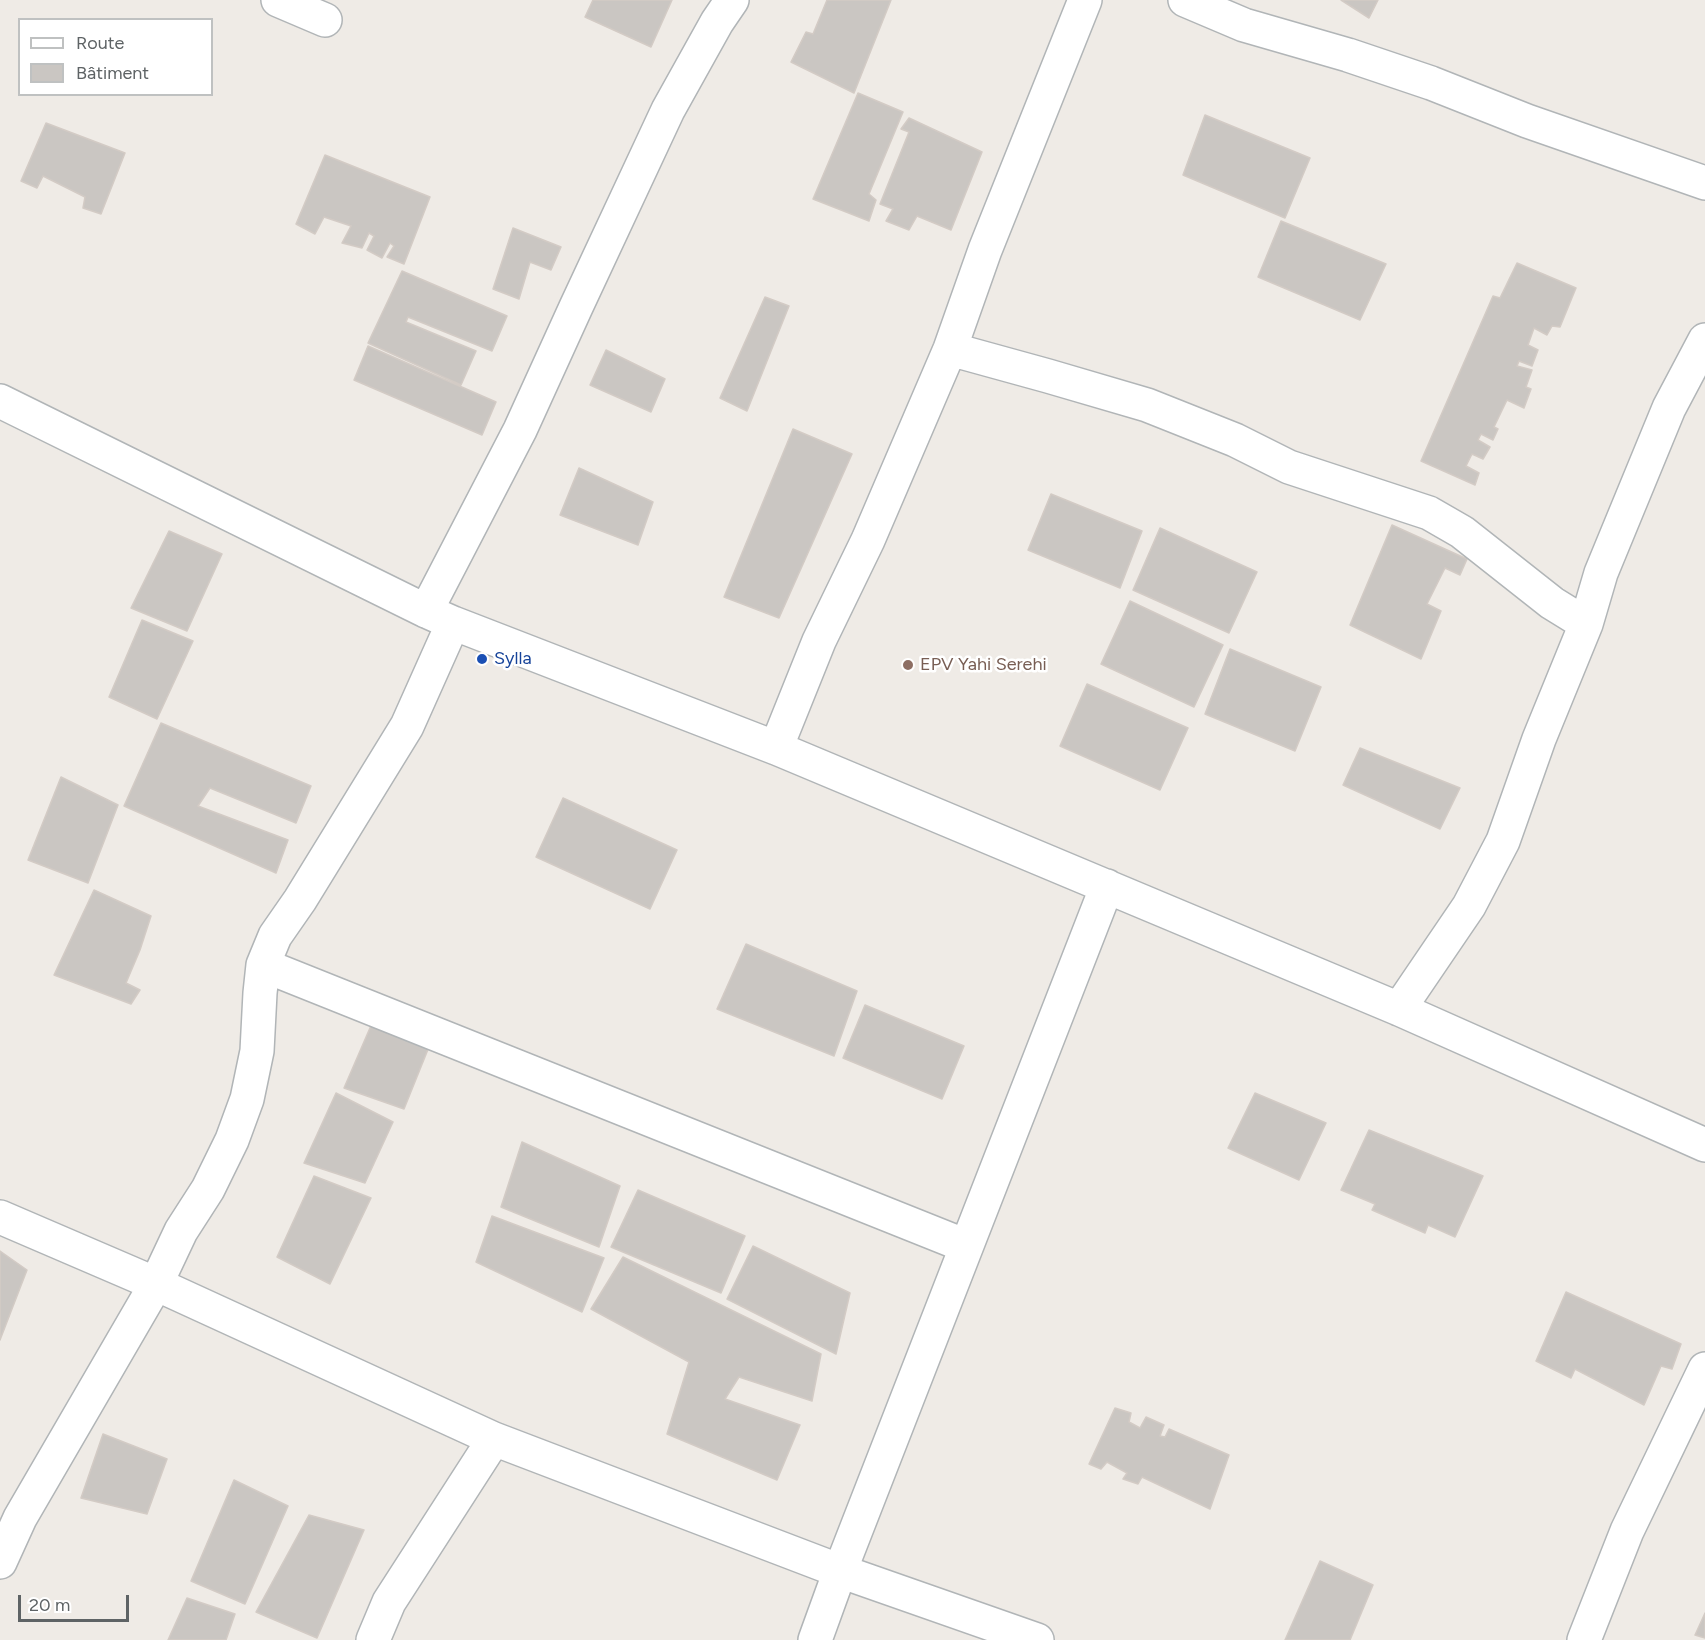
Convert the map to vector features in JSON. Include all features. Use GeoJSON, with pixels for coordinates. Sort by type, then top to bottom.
{"type":"FeatureCollection","features":[{"type":"Feature","properties":{"kind":"street"},"geometry":{"type":"LineString","coordinates":[[278,0],[325,20]]}},
{"type":"Feature","properties":{"kind":"street"},"geometry":{"type":"LineString","coordinates":[[3,1549],[156,1284],[181,1231],[208,1190],[232,1140],[247,1099],[257,1051],[263,965],[276,936],[407,726],[440,617],[520,430],[668,110],[717,22],[732,0]]}},
{"type":"Feature","properties":{"kind":"street"},"geometry":{"type":"LineString","coordinates":[[776,748],[819,641],[868,540],[950,349],[985,250],[1085,0]]}},
{"type":"Feature","properties":{"kind":"street"},"geometry":{"type":"LineString","coordinates":[[1185,0],[1244,25],[1348,55],[1705,183]]}},
{"type":"Feature","properties":{"kind":"street"},"geometry":{"type":"LineString","coordinates":[[1399,1009],[1469,906],[1503,841],[1539,739],[1586,624],[1601,573],[1669,408],[1705,340]]}},
{"type":"Feature","properties":{"kind":"street"},"geometry":{"type":"LineString","coordinates":[[950,349],[1147,405],[1235,440],[1289,467],[1429,513],[1462,532],[1552,603],[1586,624]]}},
{"type":"Feature","properties":{"kind":"street"},"geometry":{"type":"LineString","coordinates":[[0,401],[440,617],[776,748],[1107,886],[1399,1009],[1705,1145]]}},
{"type":"Feature","properties":{"kind":"street"},"geometry":{"type":"LineString","coordinates":[[815,1640],[840,1570],[1107,886]]}},
{"type":"Feature","properties":{"kind":"street"},"geometry":{"type":"LineString","coordinates":[[263,965],[966,1246]]}},
{"type":"Feature","properties":{"kind":"street"},"geometry":{"type":"LineString","coordinates":[[0,1217],[156,1284],[494,1439],[840,1570],[1037,1640]]}},
{"type":"Feature","properties":{"kind":"street"},"geometry":{"type":"LineString","coordinates":[[1584,1640],[1628,1531],[1705,1369]]}},
{"type":"Feature","properties":{"kind":"street"},"geometry":{"type":"LineString","coordinates":[[374,1640],[389,1602],[494,1439]]}},
{"type":"Feature","properties":{"kind":"building"},"geometry":{"type":"Polygon","coordinates":[[[593,0],[672,0],[651,47],[585,17],[593,0]]]}},
{"type":"Feature","properties":{"kind":"building"},"geometry":{"type":"Polygon","coordinates":[[[827,0],[891,0],[854,93],[791,62],[806,32],[813,34],[827,0]]]}},
{"type":"Feature","properties":{"kind":"building"},"geometry":{"type":"Polygon","coordinates":[[[1341,0],[1378,0],[1369,18],[1341,0]]]}},
{"type":"Feature","properties":{"kind":"building"},"geometry":{"type":"Polygon","coordinates":[[[858,93],[903,112],[869,194],[876,200],[869,221],[813,199],[858,93]]]}},
{"type":"Feature","properties":{"kind":"building"},"geometry":{"type":"Polygon","coordinates":[[[1205,115],[1310,158],[1285,218],[1183,175],[1205,115]]]}},
{"type":"Feature","properties":{"kind":"building"},"geometry":{"type":"Polygon","coordinates":[[[909,118],[982,152],[951,230],[917,216],[909,230],[886,221],[893,209],[880,204],[909,132],[901,129],[909,118]]]}},
{"type":"Feature","properties":{"kind":"building"},"geometry":{"type":"Polygon","coordinates":[[[46,123],[125,153],[101,214],[83,208],[85,197],[43,176],[37,188],[21,181],[46,123]]]}},
{"type":"Feature","properties":{"kind":"building"},"geometry":{"type":"Polygon","coordinates":[[[325,155],[430,197],[404,264],[387,257],[394,246],[390,243],[382,258],[367,250],[374,236],[369,233],[362,248],[342,243],[351,226],[324,217],[315,234],[296,224],[325,155]]]}},
{"type":"Feature","properties":{"kind":"building"},"geometry":{"type":"Polygon","coordinates":[[[1281,221],[1386,264],[1360,320],[1258,277],[1281,221]]]}},
{"type":"Feature","properties":{"kind":"building"},"geometry":{"type":"Polygon","coordinates":[[[513,228],[561,247],[551,270],[530,262],[519,299],[493,289],[513,228]]]}},
{"type":"Feature","properties":{"kind":"building"},"geometry":{"type":"Polygon","coordinates":[[[1517,263],[1576,288],[1560,327],[1552,326],[1547,335],[1534,328],[1528,345],[1538,350],[1532,366],[1519,361],[1517,366],[1532,370],[1526,387],[1531,389],[1524,408],[1507,400],[1494,427],[1498,429],[1493,440],[1481,434],[1478,440],[1490,447],[1483,459],[1472,454],[1466,466],[1479,473],[1475,485],[1421,461],[1493,296],[1500,298],[1517,263]]]}},
{"type":"Feature","properties":{"kind":"building"},"geometry":{"type":"Polygon","coordinates":[[[402,271],[507,316],[492,351],[408,317],[406,322],[476,351],[461,385],[368,343],[402,271]]]}},
{"type":"Feature","properties":{"kind":"building"},"geometry":{"type":"Polygon","coordinates":[[[765,297],[789,306],[747,411],[720,398],[765,297]]]}},
{"type":"Feature","properties":{"kind":"building"},"geometry":{"type":"Polygon","coordinates":[[[368,346],[496,402],[482,435],[354,380],[368,346]]]}},
{"type":"Feature","properties":{"kind":"building"},"geometry":{"type":"Polygon","coordinates":[[[606,350],[665,379],[651,412],[590,385],[606,350]]]}},
{"type":"Feature","properties":{"kind":"building"},"geometry":{"type":"Polygon","coordinates":[[[793,429],[852,454],[779,618],[724,597],[793,429]]]}},
{"type":"Feature","properties":{"kind":"building"},"geometry":{"type":"Polygon","coordinates":[[[579,468],[653,502],[638,545],[560,515],[579,468]]]}},
{"type":"Feature","properties":{"kind":"building"},"geometry":{"type":"Polygon","coordinates":[[[1051,494],[1142,531],[1120,588],[1028,550],[1051,494]]]}},
{"type":"Feature","properties":{"kind":"building"},"geometry":{"type":"Polygon","coordinates":[[[1392,525],[1467,559],[1460,575],[1445,568],[1427,604],[1441,611],[1421,659],[1350,625],[1392,525]]]}},
{"type":"Feature","properties":{"kind":"building"},"geometry":{"type":"Polygon","coordinates":[[[1160,528],[1257,572],[1229,633],[1133,590],[1160,528]]]}},
{"type":"Feature","properties":{"kind":"building"},"geometry":{"type":"Polygon","coordinates":[[[169,531],[222,554],[187,631],[131,608],[169,531]]]}},
{"type":"Feature","properties":{"kind":"building"},"geometry":{"type":"Polygon","coordinates":[[[1130,601],[1223,645],[1194,707],[1101,664],[1130,601]]]}},
{"type":"Feature","properties":{"kind":"building"},"geometry":{"type":"Polygon","coordinates":[[[142,620],[193,641],[157,719],[109,697],[142,620]]]}},
{"type":"Feature","properties":{"kind":"building"},"geometry":{"type":"Polygon","coordinates":[[[1230,649],[1321,687],[1295,751],[1205,714],[1230,649]]]}},
{"type":"Feature","properties":{"kind":"building"},"geometry":{"type":"Polygon","coordinates":[[[1087,684],[1188,728],[1160,790],[1060,746],[1087,684]]]}},
{"type":"Feature","properties":{"kind":"building"},"geometry":{"type":"Polygon","coordinates":[[[161,723],[311,786],[296,823],[210,788],[198,806],[288,840],[276,873],[124,806],[161,723]]]}},
{"type":"Feature","properties":{"kind":"building"},"geometry":{"type":"Polygon","coordinates":[[[1360,748],[1460,788],[1440,829],[1343,785],[1360,748]]]}},
{"type":"Feature","properties":{"kind":"building"},"geometry":{"type":"Polygon","coordinates":[[[61,777],[118,805],[88,883],[28,860],[61,777]]]}},
{"type":"Feature","properties":{"kind":"building"},"geometry":{"type":"Polygon","coordinates":[[[563,798],[677,850],[650,909],[536,857],[563,798]]]}},
{"type":"Feature","properties":{"kind":"building"},"geometry":{"type":"Polygon","coordinates":[[[94,890],[151,916],[126,983],[140,990],[131,1004],[54,975],[94,890]]]}},
{"type":"Feature","properties":{"kind":"building"},"geometry":{"type":"Polygon","coordinates":[[[746,944],[857,991],[834,1056],[717,1009],[746,944]]]}},
{"type":"Feature","properties":{"kind":"building"},"geometry":{"type":"Polygon","coordinates":[[[865,1005],[964,1046],[942,1099],[843,1058],[865,1005]]]}},
{"type":"Feature","properties":{"kind":"building"},"geometry":{"type":"Polygon","coordinates":[[[376,1014],[433,1037],[404,1109],[344,1088],[376,1014]]]}},
{"type":"Feature","properties":{"kind":"building"},"geometry":{"type":"Polygon","coordinates":[[[336,1093],[393,1122],[365,1183],[304,1163],[336,1093]]]}},
{"type":"Feature","properties":{"kind":"building"},"geometry":{"type":"Polygon","coordinates":[[[1255,1093],[1326,1123],[1299,1180],[1228,1148],[1255,1093]]]}},
{"type":"Feature","properties":{"kind":"building"},"geometry":{"type":"Polygon","coordinates":[[[1369,1130],[1483,1176],[1455,1237],[1428,1225],[1425,1233],[1372,1210],[1375,1204],[1341,1190],[1369,1130]]]}},
{"type":"Feature","properties":{"kind":"building"},"geometry":{"type":"Polygon","coordinates":[[[522,1142],[620,1186],[599,1247],[501,1207],[522,1142]]]}},
{"type":"Feature","properties":{"kind":"building"},"geometry":{"type":"Polygon","coordinates":[[[314,1176],[371,1198],[330,1284],[277,1257],[314,1176]]]}},
{"type":"Feature","properties":{"kind":"building"},"geometry":{"type":"Polygon","coordinates":[[[638,1190],[745,1236],[721,1293],[611,1247],[638,1190]]]}},
{"type":"Feature","properties":{"kind":"building"},"geometry":{"type":"Polygon","coordinates":[[[492,1216],[604,1258],[582,1312],[476,1262],[492,1216]]]}},
{"type":"Feature","properties":{"kind":"building"},"geometry":{"type":"Polygon","coordinates":[[[753,1246],[850,1293],[836,1354],[727,1299],[753,1246]]]}},
{"type":"Feature","properties":{"kind":"building"},"geometry":{"type":"Polygon","coordinates":[[[0,1251],[27,1270],[0,1340],[0,1251]]]}},
{"type":"Feature","properties":{"kind":"building"},"geometry":{"type":"Polygon","coordinates":[[[623,1257],[821,1354],[812,1401],[739,1377],[725,1399],[800,1425],[777,1480],[667,1434],[689,1362],[591,1309],[623,1257]]]}},
{"type":"Feature","properties":{"kind":"building"},"geometry":{"type":"Polygon","coordinates":[[[1566,1292],[1681,1344],[1672,1369],[1661,1366],[1644,1405],[1575,1369],[1571,1378],[1536,1361],[1566,1292]]]}},
{"type":"Feature","properties":{"kind":"building"},"geometry":{"type":"Polygon","coordinates":[[[1115,1408],[1131,1413],[1129,1422],[1140,1428],[1146,1417],[1164,1425],[1160,1436],[1165,1437],[1169,1429],[1229,1455],[1210,1509],[1142,1477],[1138,1484],[1123,1479],[1127,1473],[1107,1462],[1101,1469],[1089,1464],[1115,1408]]]}},
{"type":"Feature","properties":{"kind":"building"},"geometry":{"type":"Polygon","coordinates":[[[103,1434],[167,1459],[147,1514],[81,1498],[103,1434]]]}},
{"type":"Feature","properties":{"kind":"building"},"geometry":{"type":"Polygon","coordinates":[[[234,1480],[288,1506],[245,1604],[191,1581],[234,1480]]]}},
{"type":"Feature","properties":{"kind":"building"},"geometry":{"type":"Polygon","coordinates":[[[309,1515],[364,1530],[317,1638],[256,1612],[309,1515]]]}},
{"type":"Feature","properties":{"kind":"building"},"geometry":{"type":"Polygon","coordinates":[[[1320,1561],[1373,1585],[1350,1640],[1285,1640],[1320,1561]]]}},
{"type":"Feature","properties":{"kind":"building"},"geometry":{"type":"Polygon","coordinates":[[[187,1598],[235,1614],[226,1640],[168,1640],[187,1598]]]}},
{"type":"Feature","properties":{"kind":"building"},"geometry":{"type":"Polygon","coordinates":[[[1705,1613],[1705,1638],[1695,1635],[1705,1613]]]}},
{"type":"Feature","properties":{"kind":"place","name":"Sylla"},"geometry":{"type":"Point","coordinates":[482,659]}},
{"type":"Feature","properties":{"kind":"place","name":"EPV Yahi Serehi"},"geometry":{"type":"Point","coordinates":[908,665]}}]}
